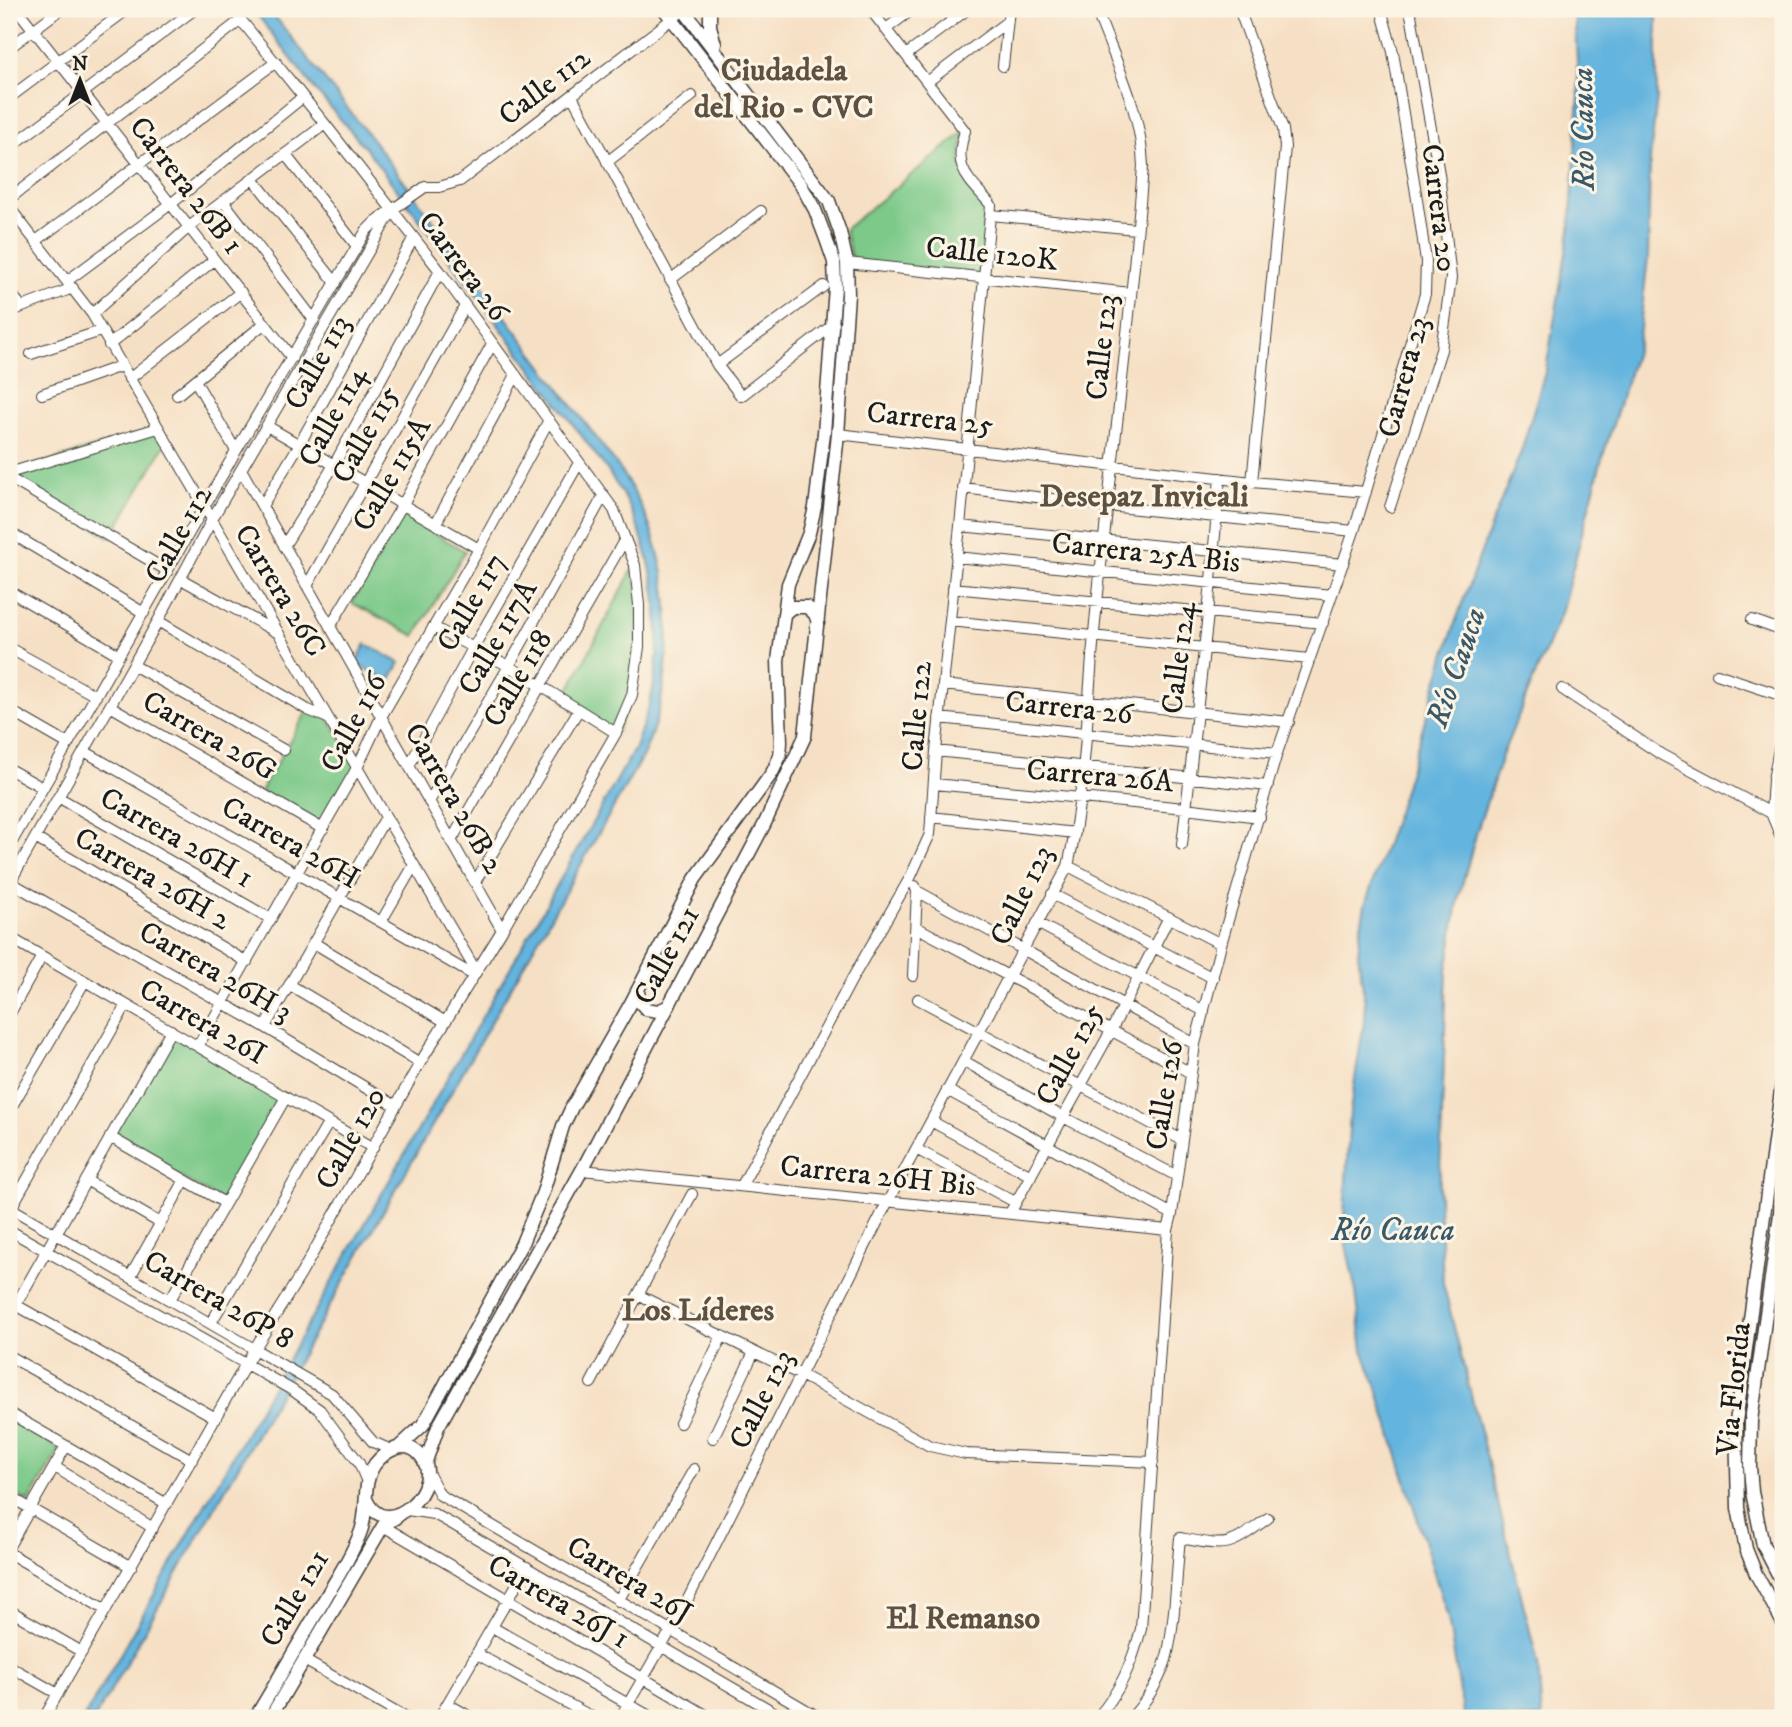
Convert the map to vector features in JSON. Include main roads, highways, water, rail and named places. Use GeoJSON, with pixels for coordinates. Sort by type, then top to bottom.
{"type":"FeatureCollection","features":[{"type":"Feature","properties":{"kind":"main road","name":"Carrera 25"},"geometry":{"type":"LineString","coordinates":[[684,9],[829,201],[847,263],[848,295],[838,434]]}},
{"type":"Feature","properties":{"kind":"main road"},"geometry":{"type":"LineString","coordinates":[[710,9],[710,26],[719,54]]}},
{"type":"Feature","properties":{"kind":"main road","name":"Carrera 25"},"geometry":{"type":"LineString","coordinates":[[668,14],[783,159],[815,210],[834,262],[834,324],[824,433]]}},
{"type":"Feature","properties":{"kind":"main road","name":"Calle 121"},"geometry":{"type":"LineString","coordinates":[[395,1449],[423,1425],[522,1243],[543,1192],[563,1126],[705,863],[747,809],[772,773],[780,756],[778,661],[788,584],[809,533],[824,433]]}},
{"type":"Feature","properties":{"kind":"main road","name":"Calle 121"},"geometry":{"type":"LineString","coordinates":[[426,1468],[438,1427],[582,1170],[764,825],[806,736],[838,434]]}},
{"type":"Feature","properties":{"kind":"main road"},"geometry":{"type":"LineString","coordinates":[[784,614],[792,607],[807,607],[815,614],[818,624]]}},
{"type":"Feature","properties":{"kind":"main road"},"geometry":{"type":"LineString","coordinates":[[638,989],[639,1001],[646,1010],[658,1011],[669,1006]]}},
{"type":"Feature","properties":{"kind":"main road"},"geometry":{"type":"LineString","coordinates":[[1783,1076],[1736,1422],[1738,1508],[1746,1549],[1756,1574],[1783,1623]]}},
{"type":"Feature","properties":{"kind":"main road","name":"Via Florida"},"geometry":{"type":"LineString","coordinates":[[1783,1193],[1751,1421],[1750,1467],[1752,1492],[1763,1545],[1783,1584]]}},
{"type":"Feature","properties":{"kind":"main road"},"geometry":{"type":"LineString","coordinates":[[407,1447],[416,1451],[426,1468],[423,1491],[404,1512],[390,1516],[373,1510],[366,1499],[367,1482],[374,1465],[395,1449],[407,1447]]}},
{"type":"Feature","properties":{"kind":"main road","name":"Calle 121"},"geometry":{"type":"LineString","coordinates":[[255,1718],[347,1560],[361,1531],[366,1499]]}},
{"type":"Feature","properties":{"kind":"main road","name":"Calle 121"},"geometry":{"type":"LineString","coordinates":[[272,1718],[383,1526],[404,1512]]}},
{"type":"Feature","properties":{"kind":"water"},"geometry":{"type":"Polygon","coordinates":[[[253,9],[269,9],[375,143],[629,483],[649,525],[663,574],[668,625],[665,676],[658,714],[645,752],[95,1718],[84,1718],[635,748],[655,678],[658,628],[652,578],[639,531],[622,494],[608,471],[367,150],[316,91],[253,9]]]}},
{"type":"Feature","properties":{"kind":"water","name":"Río Cauca"},"geometry":{"type":"Polygon","coordinates":[[[1574,9],[1657,9],[1657,98],[1650,159],[1648,258],[1638,345],[1601,462],[1561,613],[1503,753],[1477,831],[1459,896],[1447,971],[1439,1203],[1443,1283],[1538,1663],[1542,1718],[1464,1718],[1448,1618],[1363,1350],[1356,1292],[1345,1240],[1350,1111],[1365,1003],[1358,953],[1365,905],[1399,806],[1455,623],[1521,452],[1546,369],[1570,229],[1579,96],[1574,9]]]}},
{"type":"Feature","properties":{"kind":"water"},"geometry":{"type":"Polygon","coordinates":[[[366,644],[400,663],[389,682],[355,663],[366,644]]]}},
{"type":"Feature","properties":{"kind":"district","name":"Ciudadela del Rio - CVC"},"geometry":{"type":"Point","coordinates":[784,88]}},
{"type":"Feature","properties":{"kind":"district","name":"Desepaz Invicali"},"geometry":{"type":"Point","coordinates":[1144,495]}},
{"type":"Feature","properties":{"kind":"district","name":"Los Líderes"},"geometry":{"type":"Point","coordinates":[698,1309]}},
{"type":"Feature","properties":{"kind":"district","name":"El Remanso"},"geometry":{"type":"Point","coordinates":[963,1617]}}]}
